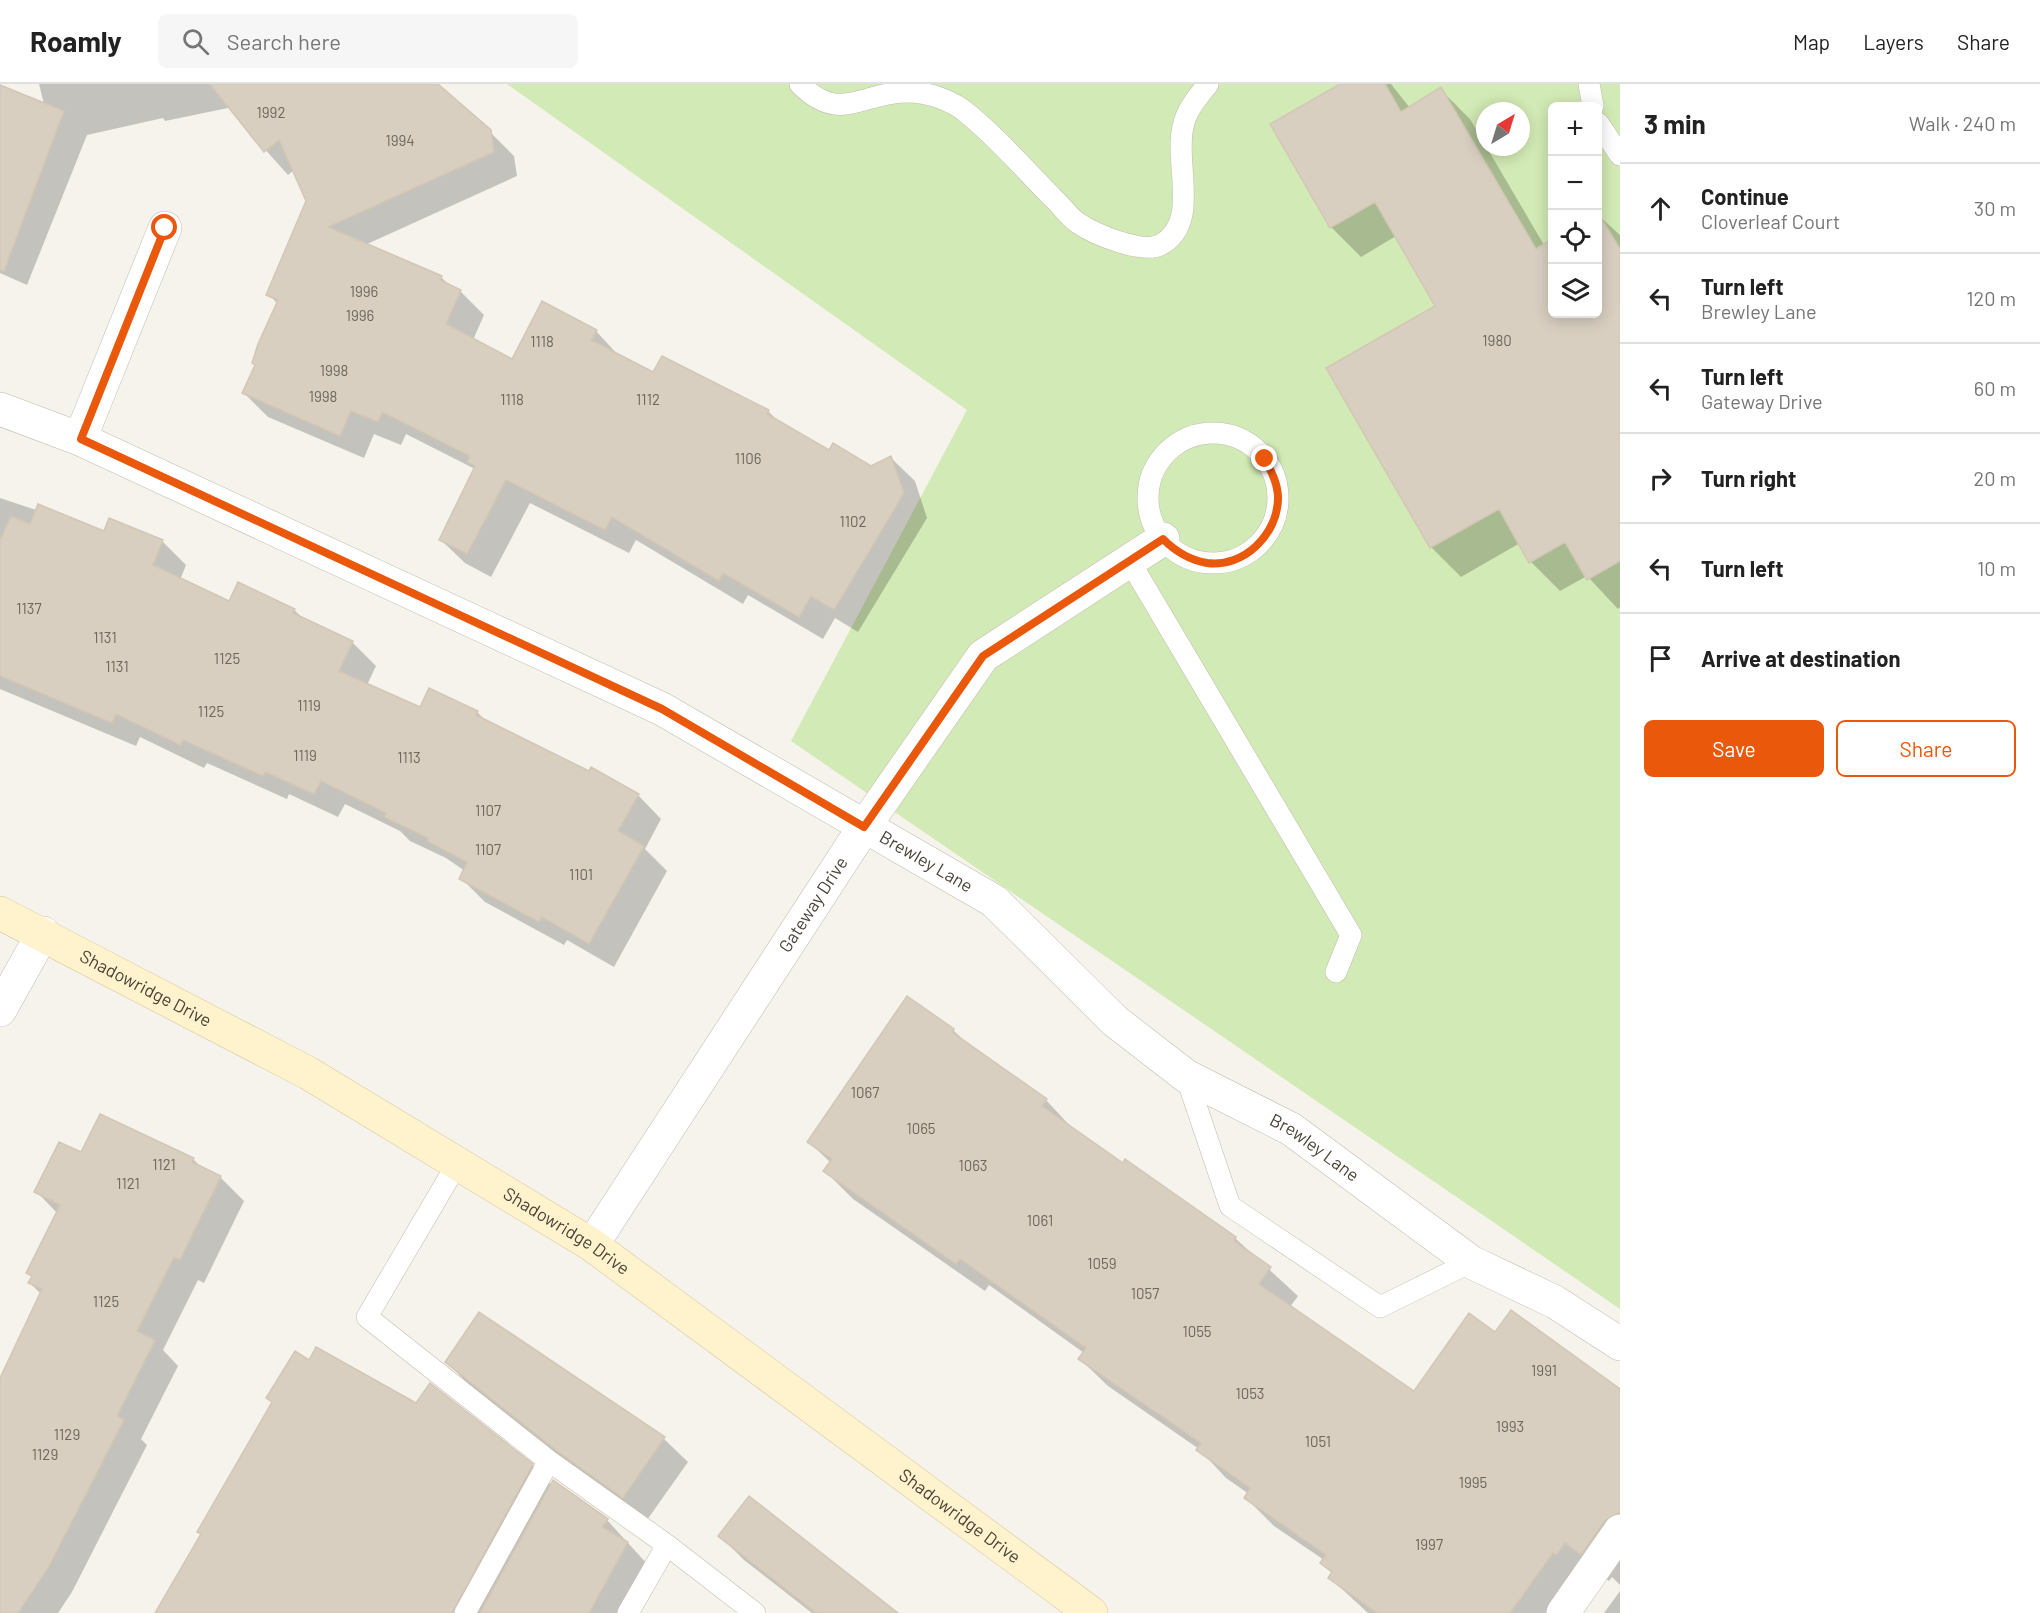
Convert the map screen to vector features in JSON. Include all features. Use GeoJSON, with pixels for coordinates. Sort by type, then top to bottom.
{"type":"FeatureCollection","features":[{"type":"Feature","properties":{"kind":"main road","name":"Shadowridge Drive"},"geometry":{"type":"LineString","coordinates":[[0,913],[43,933],[308,1073],[592,1245],[1080,1610]]}},
{"type":"Feature","properties":{"kind":"street"},"geometry":{"type":"LineString","coordinates":[[81,439],[165,228]]}},
{"type":"Feature","properties":{"kind":"street","name":"Brewley Lane"},"geometry":{"type":"LineString","coordinates":[[0,409],[81,439],[662,709],[994,901],[1115,1021],[1186,1077],[1291,1129],[1471,1262],[1555,1302],[1620,1344]]}},
{"type":"Feature","properties":{"kind":"street","name":"Gateway Drive"},"geometry":{"type":"LineString","coordinates":[[592,1245],[864,827],[983,656],[1163,539]]}},
{"type":"Feature","properties":{"kind":"street"},"geometry":{"type":"LineString","coordinates":[[0,1010],[43,933]]}},
{"type":"Feature","properties":{"kind":"street"},"geometry":{"type":"LineString","coordinates":[[1563,1613],[1620,1531]]}},
{"type":"Feature","properties":{"kind":"lane"},"geometry":{"type":"LineString","coordinates":[[800,84],[828,104],[849,106],[905,92],[936,96],[966,111],[994,136],[1078,223],[1140,249],[1160,245],[1176,230],[1184,210],[1179,153],[1183,125],[1193,102],[1208,84]]}},
{"type":"Feature","properties":{"kind":"lane"},"geometry":{"type":"LineString","coordinates":[[1589,84],[1592,102]]}},
{"type":"Feature","properties":{"kind":"lane"},"geometry":{"type":"LineString","coordinates":[[1602,129],[1620,156]]}},
{"type":"Feature","properties":{"kind":"lane"},"geometry":{"type":"LineString","coordinates":[[1209,433],[1230,434],[1249,444],[1265,459],[1275,477],[1278,498],[1275,519],[1265,538],[1249,552],[1230,561],[1209,563],[1188,558],[1163,539],[1149,510],[1148,494],[1157,464],[1179,442],[1209,433]]}},
{"type":"Feature","properties":{"kind":"lane"},"geometry":{"type":"LineString","coordinates":[[1129,560],[1351,935],[1336,972]]}},
{"type":"Feature","properties":{"kind":"lane"},"geometry":{"type":"LineString","coordinates":[[1186,1077],[1230,1206],[1321,1269],[1380,1307],[1471,1262]]}},
{"type":"Feature","properties":{"kind":"lane"},"geometry":{"type":"LineString","coordinates":[[457,1164],[367,1317],[549,1461],[667,1545],[755,1613]]}},
{"type":"Feature","properties":{"kind":"lane"},"geometry":{"type":"LineString","coordinates":[[465,1613],[549,1461]]}},
{"type":"Feature","properties":{"kind":"lane"},"geometry":{"type":"LineString","coordinates":[[628,1613],[667,1545]]}},
{"type":"Feature","properties":{"kind":"green space"},"geometry":{"type":"Polygon","coordinates":[[[507,84],[1620,84],[1620,1309],[791,741],[967,410],[507,84]]]}},
{"type":"Feature","properties":{"kind":"building"},"geometry":{"type":"Polygon","coordinates":[[[210,84],[438,84],[491,130],[494,152],[328,227],[442,276],[440,280],[461,290],[446,324],[512,359],[542,301],[597,330],[591,340],[653,372],[662,356],[769,410],[767,414],[829,450],[833,443],[871,466],[891,456],[904,493],[834,610],[811,596],[799,617],[723,573],[719,581],[612,517],[605,530],[506,480],[467,554],[439,540],[475,466],[467,462],[470,456],[382,412],[378,422],[351,411],[340,436],[242,393],[255,365],[252,363],[258,344],[278,300],[266,295],[306,201],[279,140],[264,152],[210,84]]]}},
{"type":"Feature","properties":{"kind":"building"},"geometry":{"type":"Polygon","coordinates":[[[1340,84],[1385,84],[1401,112],[1441,87],[1476,147],[1476,156],[1481,156],[1536,249],[1548,242],[1548,318],[1602,318],[1602,220],[1620,249],[1620,561],[1587,580],[1565,542],[1529,563],[1499,509],[1430,548],[1326,368],[1435,306],[1375,202],[1330,228],[1270,124],[1340,84]]]}},
{"type":"Feature","properties":{"kind":"building"},"geometry":{"type":"Polygon","coordinates":[[[0,85],[64,111],[4,271],[0,270],[0,85]]]}},
{"type":"Feature","properties":{"kind":"building"},"geometry":{"type":"Polygon","coordinates":[[[38,504],[104,531],[109,518],[163,540],[153,565],[229,601],[238,582],[295,609],[293,613],[353,641],[339,671],[420,707],[429,688],[478,711],[476,715],[589,771],[591,767],[639,794],[618,831],[644,846],[589,944],[542,917],[539,922],[459,879],[467,862],[427,841],[428,838],[384,817],[386,813],[321,781],[314,794],[265,772],[263,776],[183,740],[180,745],[116,714],[112,723],[0,676],[0,540],[11,516],[30,524],[38,504]]]}},
{"type":"Feature","properties":{"kind":"building"},"geometry":{"type":"Polygon","coordinates":[[[907,996],[954,1029],[952,1032],[1047,1099],[1042,1106],[1123,1163],[1125,1159],[1236,1237],[1234,1241],[1271,1267],[1259,1284],[1414,1391],[1469,1313],[1495,1332],[1511,1310],[1620,1389],[1620,1513],[1605,1520],[1581,1555],[1565,1543],[1556,1555],[1553,1553],[1510,1613],[1377,1613],[1328,1578],[1332,1572],[1320,1563],[1326,1555],[1244,1498],[1250,1488],[1196,1450],[1201,1443],[1078,1359],[1086,1348],[960,1259],[956,1264],[823,1171],[832,1159],[807,1142],[907,996]]]}},
{"type":"Feature","properties":{"kind":"building"},"geometry":{"type":"Polygon","coordinates":[[[100,1114],[194,1158],[192,1162],[221,1176],[180,1260],[174,1257],[137,1331],[155,1340],[117,1416],[124,1420],[48,1568],[18,1613],[0,1613],[0,1378],[42,1289],[28,1283],[32,1276],[26,1273],[60,1205],[34,1192],[59,1142],[81,1152],[100,1114]]]}},
{"type":"Feature","properties":{"kind":"building"},"geometry":{"type":"Polygon","coordinates":[[[479,1312],[665,1437],[623,1498],[557,1451],[445,1362],[479,1312]]]}},
{"type":"Feature","properties":{"kind":"building"},"geometry":{"type":"Polygon","coordinates":[[[316,1347],[416,1403],[430,1383],[533,1464],[452,1613],[155,1613],[201,1534],[197,1532],[272,1402],[266,1398],[295,1351],[309,1360],[316,1347]]]}},
{"type":"Feature","properties":{"kind":"building"},"geometry":{"type":"Polygon","coordinates":[[[553,1480],[608,1519],[602,1527],[628,1542],[589,1613],[480,1613],[553,1480]]]}},
{"type":"Feature","properties":{"kind":"building"},"geometry":{"type":"Polygon","coordinates":[[[749,1496],[898,1613],[816,1613],[718,1536],[749,1496]]]}},
{"type":"Feature","properties":{"kind":"route"},"geometry":{"type":"LineString","coordinates":[[165,228],[81,439],[662,709],[864,827],[983,656],[1163,539],[1174,550],[1188,558],[1209,563],[1230,561],[1249,552],[1265,538],[1275,519],[1278,498],[1275,477],[1265,459]]}}]}
